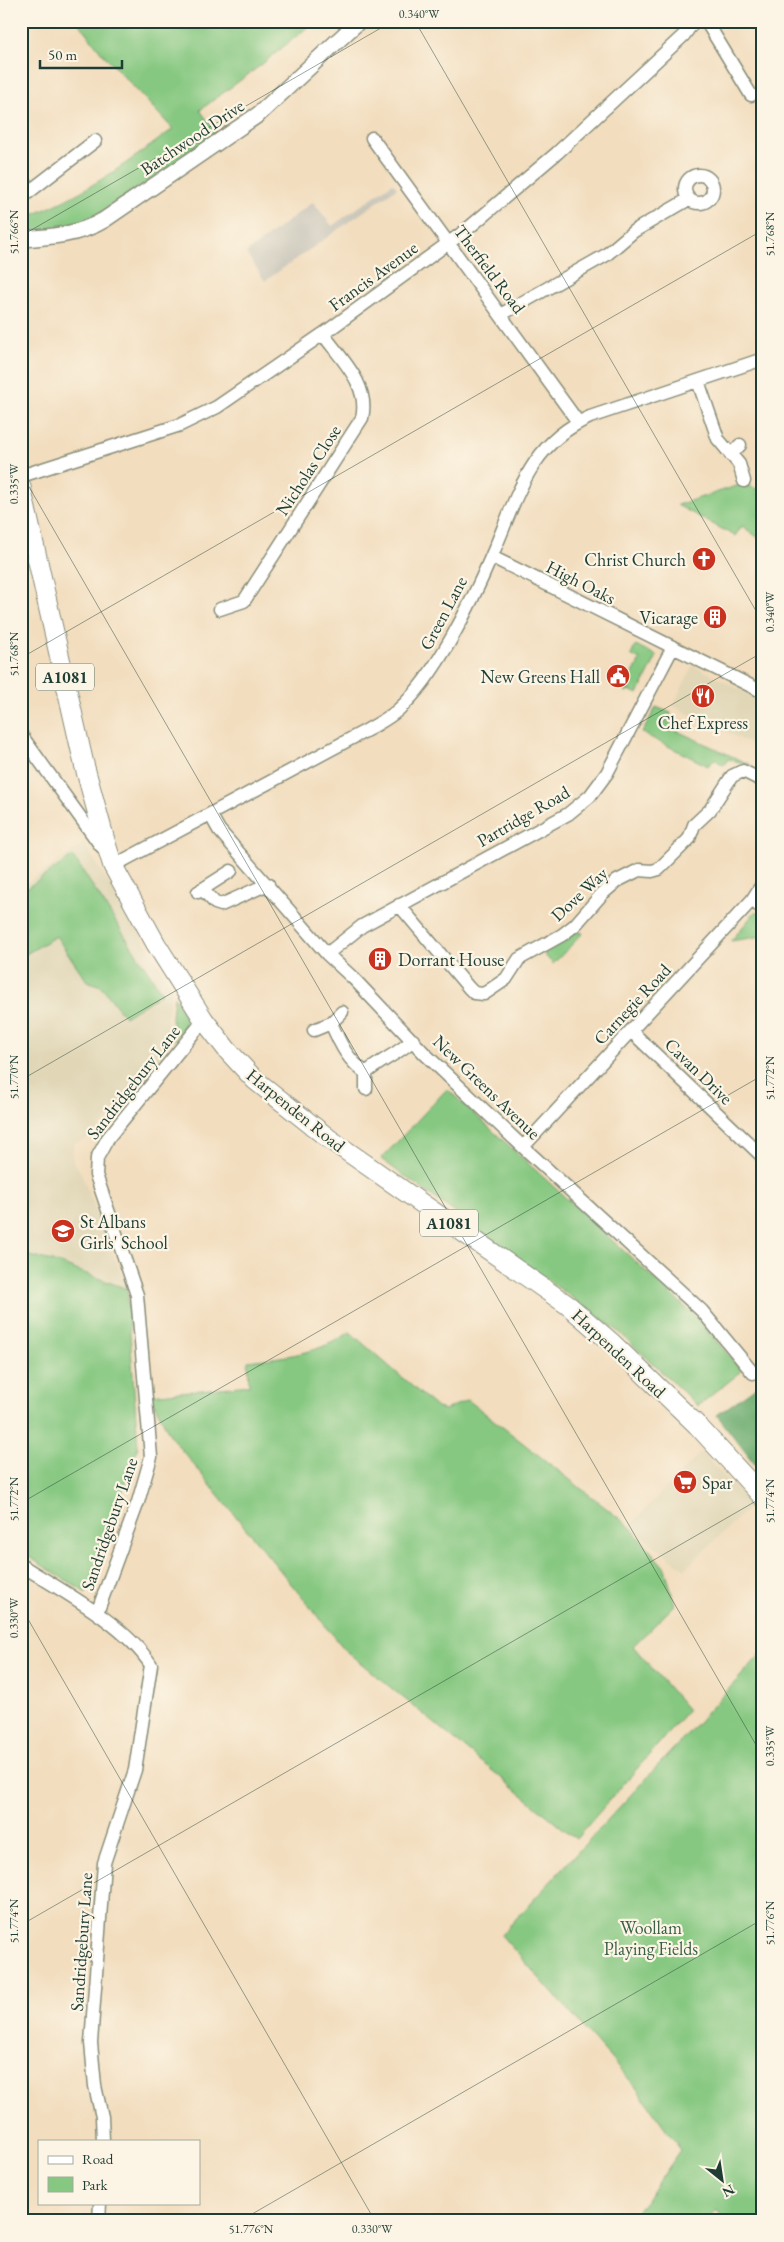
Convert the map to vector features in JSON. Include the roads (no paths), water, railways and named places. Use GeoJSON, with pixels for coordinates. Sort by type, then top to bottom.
{"type":"FeatureCollection","features":[{"type":"Feature","properties":{"kind":"main road","name":"Harpenden Road"},"geometry":{"type":"LineString","coordinates":[[21,486],[84,764],[113,866],[156,944],[204,1020],[228,1051],[255,1080],[320,1133],[569,1306],[697,1425],[763,1497]]}},
{"type":"Feature","properties":{"kind":"street","name":"Batchwood Drive"},"geometry":{"type":"LineString","coordinates":[[21,239],[76,232],[93,227],[104,220],[259,114],[359,21]]}},
{"type":"Feature","properties":{"kind":"street","name":"Francis Avenue"},"geometry":{"type":"LineString","coordinates":[[21,476],[180,425],[218,407],[323,334],[448,243],[557,153],[684,35],[694,21]]}},
{"type":"Feature","properties":{"kind":"street"},"geometry":{"type":"LineString","coordinates":[[706,21],[751,95]]}},
{"type":"Feature","properties":{"kind":"street","name":"Therfield Road"},"geometry":{"type":"LineString","coordinates":[[372,138],[502,314],[578,422]]}},
{"type":"Feature","properties":{"kind":"street"},"geometry":{"type":"LineString","coordinates":[[21,198],[95,141]]}},
{"type":"Feature","properties":{"kind":"street"},"geometry":{"type":"LineString","coordinates":[[502,314],[606,255],[634,231],[689,199]]}},
{"type":"Feature","properties":{"kind":"street","name":"Nicholas Close"},"geometry":{"type":"LineString","coordinates":[[220,609],[244,601],[362,418],[364,407],[360,386],[323,334]]}},
{"type":"Feature","properties":{"kind":"street","name":"Green Lane"},"geometry":{"type":"LineString","coordinates":[[113,866],[369,729],[398,710],[429,675],[464,614],[492,557],[522,483],[539,455],[557,437],[578,422],[763,358]]}},
{"type":"Feature","properties":{"kind":"street"},"geometry":{"type":"LineString","coordinates":[[698,381],[718,439],[739,464],[744,480]]}},
{"type":"Feature","properties":{"kind":"street"},"geometry":{"type":"LineString","coordinates":[[732,455],[740,445]]}},
{"type":"Feature","properties":{"kind":"street","name":"High Oaks"},"geometry":{"type":"LineString","coordinates":[[492,557],[762,690]]}},
{"type":"Feature","properties":{"kind":"street","name":"Partridge Road"},"geometry":{"type":"LineString","coordinates":[[327,954],[362,926],[568,814],[590,796],[607,773],[673,647]]}},
{"type":"Feature","properties":{"kind":"street"},"geometry":{"type":"LineString","coordinates":[[21,735],[101,846]]}},
{"type":"Feature","properties":{"kind":"street","name":"Dove Way"},"geometry":{"type":"LineString","coordinates":[[399,905],[469,988],[474,992],[484,994],[506,979],[519,959],[562,935],[575,925],[602,894],[617,881],[639,870],[652,871],[662,866],[689,839],[694,825],[710,810],[732,776],[743,772],[763,780]]}},
{"type":"Feature","properties":{"kind":"street","name":"New Greens Avenue"},"geometry":{"type":"LineString","coordinates":[[210,814],[219,830],[327,954],[522,1147],[702,1311],[753,1373]]}},
{"type":"Feature","properties":{"kind":"street"},"geometry":{"type":"LineString","coordinates":[[197,888],[231,871]]}},
{"type":"Feature","properties":{"kind":"street","name":"Carnegie Road"},"geometry":{"type":"LineString","coordinates":[[522,1147],[752,900],[763,883]]}},
{"type":"Feature","properties":{"kind":"street"},"geometry":{"type":"LineString","coordinates":[[197,888],[215,903],[221,905],[268,884]]}},
{"type":"Feature","properties":{"kind":"street"},"geometry":{"type":"LineString","coordinates":[[197,888],[207,907]]}},
{"type":"Feature","properties":{"kind":"street"},"geometry":{"type":"LineString","coordinates":[[752,900],[763,909]]}},
{"type":"Feature","properties":{"kind":"street"},"geometry":{"type":"LineString","coordinates":[[314,1030],[331,1023],[342,1012]]}},
{"type":"Feature","properties":{"kind":"street","name":"Sandridgebury Lane"},"geometry":{"type":"LineString","coordinates":[[103,2140],[102,2117],[95,2086],[91,2043],[104,1863],[135,1770],[152,1665],[144,1654],[97,1613],[138,1502],[151,1457],[137,1295],[96,1175],[97,1158],[108,1138],[204,1020]]}},
{"type":"Feature","properties":{"kind":"street"},"geometry":{"type":"LineString","coordinates":[[331,1023],[342,1049],[356,1066],[366,1073]]}},
{"type":"Feature","properties":{"kind":"street","name":"Cavan Drive"},"geometry":{"type":"LineString","coordinates":[[631,1031],[763,1157]]}},
{"type":"Feature","properties":{"kind":"street"},"geometry":{"type":"LineString","coordinates":[[366,1073],[377,1064],[399,1053],[413,1040]]}},
{"type":"Feature","properties":{"kind":"street"},"geometry":{"type":"LineString","coordinates":[[366,1073],[366,1089]]}},
{"type":"Feature","properties":{"kind":"street"},"geometry":{"type":"LineString","coordinates":[[21,1565],[97,1613]]}},
{"type":"Feature","properties":{"kind":"street"},"geometry":{"type":"LineString","coordinates":[[99,2221],[100,2204]]}},
{"type":"Feature","properties":{"kind":"place","name":"Christ Church"},"geometry":{"type":"Point","coordinates":[704,559]}},
{"type":"Feature","properties":{"kind":"place","name":"Vicarage"},"geometry":{"type":"Point","coordinates":[715,617]}},
{"type":"Feature","properties":{"kind":"place","name":"New Greens Hall"},"geometry":{"type":"Point","coordinates":[618,676]}},
{"type":"Feature","properties":{"kind":"place","name":"Chef Express"},"geometry":{"type":"Point","coordinates":[703,696]}},
{"type":"Feature","properties":{"kind":"place","name":"Dorrant House"},"geometry":{"type":"Point","coordinates":[380,959]}},
{"type":"Feature","properties":{"kind":"place","name":"St Albans Girls' School"},"geometry":{"type":"Point","coordinates":[63,1231]}},
{"type":"Feature","properties":{"kind":"place","name":"Spar"},"geometry":{"type":"Point","coordinates":[685,1482]}},
{"type":"Feature","properties":{"kind":"park label","name":"Woollam Playing Fields"},"geometry":{"type":"Point","coordinates":[651,1937]}}]}
